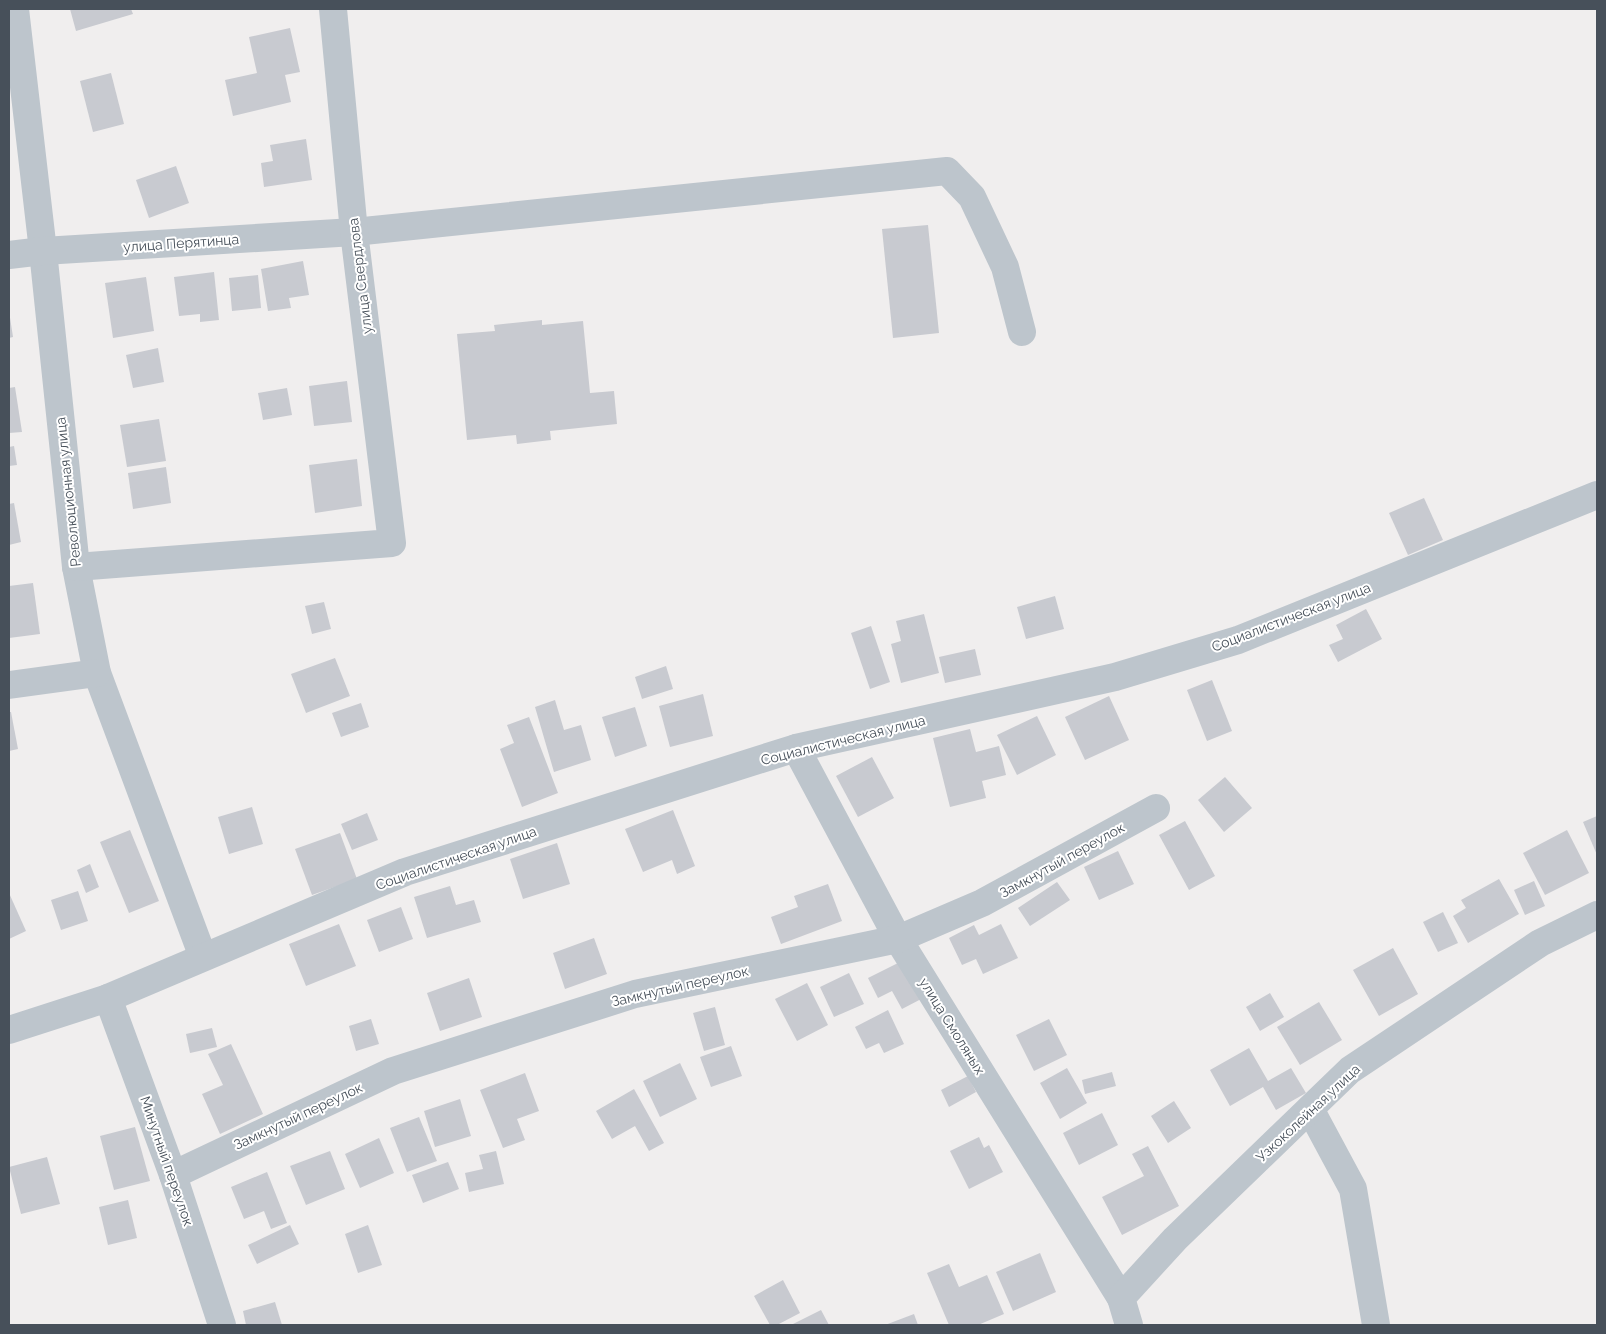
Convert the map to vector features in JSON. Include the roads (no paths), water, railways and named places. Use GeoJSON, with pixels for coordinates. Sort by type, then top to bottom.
{"type":"FeatureCollection","features":[{"type":"Feature","properties":{"kind":"street","name":"Революционная улица"},"geometry":{"type":"LineString","coordinates":[[15,9],[43,251],[76,567],[97,673],[203,957]]}},
{"type":"Feature","properties":{"kind":"street","name":"улица Свердлова"},"geometry":{"type":"LineString","coordinates":[[76,567],[392,543],[354,232],[332,9]]}},
{"type":"Feature","properties":{"kind":"street","name":"улица Перятинца"},"geometry":{"type":"LineString","coordinates":[[9,255],[43,251],[354,232],[947,171],[972,197],[1005,267],[1022,332]]}},
{"type":"Feature","properties":{"kind":"street","name":"Социалистическая улица"},"geometry":{"type":"LineString","coordinates":[[9,1030],[108,998],[405,872],[796,748],[1115,677],[1238,640],[1597,495]]}},
{"type":"Feature","properties":{"kind":"street"},"geometry":{"type":"LineString","coordinates":[[9,685],[97,673]]}},
{"type":"Feature","properties":{"kind":"street","name":"улица Смоляных"},"geometry":{"type":"LineString","coordinates":[[796,748],[898,939],[1121,1298]]}},
{"type":"Feature","properties":{"kind":"street","name":"Замкнутый переулок"},"geometry":{"type":"LineString","coordinates":[[173,1175],[393,1071],[635,994],[898,939],[982,903],[1156,808]]}},
{"type":"Feature","properties":{"kind":"street","name":"Узкоколейная улица"},"geometry":{"type":"LineString","coordinates":[[1121,1298],[1175,1239],[1350,1070],[1540,943],[1597,915]]}},
{"type":"Feature","properties":{"kind":"street","name":"Минутный переулок"},"geometry":{"type":"LineString","coordinates":[[108,998],[173,1175],[222,1325]]}},
{"type":"Feature","properties":{"kind":"street"},"geometry":{"type":"LineString","coordinates":[[1310,1109],[1353,1189],[1376,1325]]}},
{"type":"Feature","properties":{"kind":"street"},"geometry":{"type":"LineString","coordinates":[[1121,1298],[1129,1325]]}}]}
